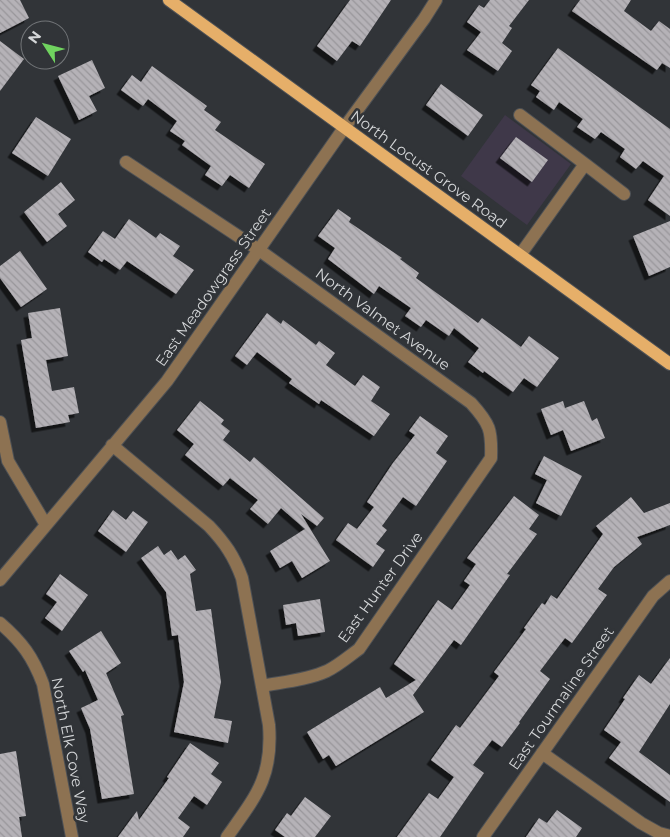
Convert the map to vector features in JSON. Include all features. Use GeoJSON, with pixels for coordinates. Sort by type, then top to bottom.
{"type":"FeatureCollection","features":[{"type":"Feature","properties":{"kind":"main road","name":"North Locust Grove Road"},"geometry":{"type":"LineString","coordinates":[[169,0],[670,364]]}},
{"type":"Feature","properties":{"kind":"street","name":"East Meadowgrass Street"},"geometry":{"type":"LineString","coordinates":[[0,580],[167,380],[436,0]]}},
{"type":"Feature","properties":{"kind":"street"},"geometry":{"type":"LineString","coordinates":[[520,115],[624,194]]}},
{"type":"Feature","properties":{"kind":"street","name":"North Valmet Avenue"},"geometry":{"type":"LineString","coordinates":[[126,162],[259,250],[471,403],[485,418]]}},
{"type":"Feature","properties":{"kind":"street"},"geometry":{"type":"LineString","coordinates":[[520,255],[585,164]]}},
{"type":"Feature","properties":{"kind":"street","name":"East Hunter Drive"},"geometry":{"type":"LineString","coordinates":[[262,686],[305,678],[325,672],[343,662],[359,649],[491,458],[492,438],[485,418]]}},
{"type":"Feature","properties":{"kind":"street"},"geometry":{"type":"LineString","coordinates":[[0,422],[8,461],[46,525]]}},
{"type":"Feature","properties":{"kind":"street"},"geometry":{"type":"LineString","coordinates":[[112,445],[209,526],[224,541],[235,559],[242,578],[270,725],[271,746],[268,766],[262,785],[227,837]]}},
{"type":"Feature","properties":{"kind":"street","name":"East Tourmaline Street"},"geometry":{"type":"LineString","coordinates":[[482,837],[653,596],[670,582]]}},
{"type":"Feature","properties":{"kind":"street","name":"North Elk Cove Way"},"geometry":{"type":"LineString","coordinates":[[0,623],[25,647],[36,664],[43,684],[72,837]]}},
{"type":"Feature","properties":{"kind":"street"},"geometry":{"type":"LineString","coordinates":[[542,753],[641,823],[659,833],[670,836]]}},
{"type":"Feature","properties":{"kind":"shaded area"},"geometry":{"type":"Polygon","coordinates":[[[505,115],[571,164],[527,225],[461,176],[505,115]]]}},
{"type":"Feature","properties":{"kind":"building"},"geometry":{"type":"Polygon","coordinates":[[[0,0],[20,0],[29,18],[20,20],[20,23],[0,33],[0,0]]]}},
{"type":"Feature","properties":{"kind":"building"},"geometry":{"type":"Polygon","coordinates":[[[350,0],[391,0],[360,46],[352,41],[337,61],[317,46],[350,0]]]}},
{"type":"Feature","properties":{"kind":"building"},"geometry":{"type":"Polygon","coordinates":[[[490,0],[529,0],[509,26],[512,28],[502,43],[512,51],[498,71],[467,50],[481,32],[467,22],[479,5],[484,8],[490,0]]]}},
{"type":"Feature","properties":{"kind":"building"},"geometry":{"type":"Polygon","coordinates":[[[580,0],[631,0],[624,11],[651,31],[659,21],[670,29],[670,68],[662,63],[657,70],[572,11],[580,0]]]}},
{"type":"Feature","properties":{"kind":"building"},"geometry":{"type":"Polygon","coordinates":[[[0,41],[20,56],[20,64],[0,91],[0,41]]]}},
{"type":"Feature","properties":{"kind":"building"},"geometry":{"type":"Polygon","coordinates":[[[558,48],[670,129],[670,216],[648,200],[664,176],[643,161],[636,169],[620,157],[625,149],[601,132],[595,139],[577,127],[583,119],[559,102],[554,110],[536,97],[540,91],[531,85],[558,48]]]}},
{"type":"Feature","properties":{"kind":"building"},"geometry":{"type":"Polygon","coordinates":[[[92,60],[105,88],[89,96],[97,111],[79,120],[58,76],[92,60]]]}},
{"type":"Feature","properties":{"kind":"building"},"geometry":{"type":"Polygon","coordinates":[[[152,66],[207,106],[204,110],[221,122],[215,130],[265,164],[249,188],[230,175],[222,186],[205,175],[211,166],[182,145],[185,141],[170,131],[177,121],[148,99],[143,106],[121,90],[132,75],[141,82],[152,66]]]}},
{"type":"Feature","properties":{"kind":"building"},"geometry":{"type":"Polygon","coordinates":[[[441,84],[483,115],[468,136],[426,105],[441,84]]]}},
{"type":"Feature","properties":{"kind":"building"},"geometry":{"type":"Polygon","coordinates":[[[36,117],[71,139],[48,176],[12,153],[36,117]]]}},
{"type":"Feature","properties":{"kind":"building"},"geometry":{"type":"Polygon","coordinates":[[[516,137],[548,160],[532,182],[500,158],[516,137]]]}},
{"type":"Feature","properties":{"kind":"building"},"geometry":{"type":"Polygon","coordinates":[[[61,182],[75,200],[58,214],[67,226],[47,242],[24,212],[61,182]]]}},
{"type":"Feature","properties":{"kind":"building"},"geometry":{"type":"Polygon","coordinates":[[[338,209],[351,218],[349,222],[402,258],[400,259],[419,273],[416,278],[478,323],[482,318],[521,347],[529,336],[559,358],[537,387],[524,378],[513,392],[468,362],[479,348],[454,328],[449,336],[426,320],[421,327],[405,316],[411,308],[379,286],[374,294],[328,259],[335,248],[318,236],[338,209]]]}},
{"type":"Feature","properties":{"kind":"building"},"geometry":{"type":"Polygon","coordinates":[[[129,219],[156,238],[160,233],[180,246],[173,256],[194,270],[176,294],[127,261],[120,270],[104,259],[102,262],[88,252],[103,231],[115,239],[129,219]]]}},
{"type":"Feature","properties":{"kind":"building"},"geometry":{"type":"Polygon","coordinates":[[[670,221],[670,267],[649,276],[633,236],[670,221]]]}},
{"type":"Feature","properties":{"kind":"building"},"geometry":{"type":"Polygon","coordinates":[[[20,251],[47,289],[21,307],[0,278],[0,266],[20,251]]]}},
{"type":"Feature","properties":{"kind":"building"},"geometry":{"type":"Polygon","coordinates":[[[60,308],[68,356],[46,360],[52,391],[74,387],[79,413],[68,415],[70,422],[36,428],[21,340],[32,338],[28,313],[60,308]]]}},
{"type":"Feature","properties":{"kind":"building"},"geometry":{"type":"Polygon","coordinates":[[[267,313],[281,324],[283,320],[316,345],[319,341],[335,353],[326,365],[355,386],[363,375],[380,387],[371,401],[390,414],[374,436],[321,400],[319,404],[289,383],[292,379],[257,352],[247,365],[235,356],[267,313]]]}},
{"type":"Feature","properties":{"kind":"building"},"geometry":{"type":"Polygon","coordinates":[[[200,401],[224,420],[221,424],[230,431],[223,440],[250,462],[254,457],[324,518],[317,526],[301,514],[330,561],[302,578],[292,561],[280,568],[270,551],[305,529],[281,508],[268,524],[250,509],[258,500],[230,478],[223,486],[185,455],[194,444],[177,430],[200,401]]]}},
{"type":"Feature","properties":{"kind":"building"},"geometry":{"type":"Polygon","coordinates":[[[563,401],[565,408],[584,401],[592,421],[597,418],[605,438],[571,451],[563,430],[551,435],[541,409],[563,401]]]}},
{"type":"Feature","properties":{"kind":"building"},"geometry":{"type":"Polygon","coordinates":[[[420,416],[448,436],[436,453],[447,461],[416,506],[403,497],[382,526],[387,530],[376,544],[385,550],[373,567],[336,540],[348,523],[357,529],[374,507],[367,502],[393,463],[415,435],[409,431],[420,416]]]}},
{"type":"Feature","properties":{"kind":"building"},"geometry":{"type":"Polygon","coordinates":[[[544,456],[582,476],[561,516],[536,503],[547,480],[535,474],[544,456]]]}},
{"type":"Feature","properties":{"kind":"building"},"geometry":{"type":"Polygon","coordinates":[[[514,496],[539,515],[529,529],[537,534],[507,574],[510,575],[461,645],[454,640],[413,695],[424,712],[336,766],[329,755],[323,759],[307,732],[380,687],[386,698],[416,680],[394,664],[438,600],[452,610],[470,585],[464,581],[476,564],[467,558],[514,496]]]}},
{"type":"Feature","properties":{"kind":"building"},"geometry":{"type":"Polygon","coordinates":[[[631,497],[644,513],[670,503],[670,525],[637,537],[642,544],[614,567],[598,589],[607,595],[572,643],[565,638],[540,671],[550,679],[520,723],[502,747],[492,740],[473,765],[484,773],[440,837],[397,837],[429,793],[438,799],[454,777],[431,760],[456,725],[460,728],[499,676],[494,672],[526,629],[524,628],[542,603],[545,605],[551,595],[557,599],[603,534],[596,526],[631,497]]]}},
{"type":"Feature","properties":{"kind":"building"},"geometry":{"type":"Polygon","coordinates":[[[113,510],[126,520],[133,511],[148,522],[126,552],[98,531],[113,510]]]}},
{"type":"Feature","properties":{"kind":"building"},"geometry":{"type":"Polygon","coordinates":[[[158,546],[164,555],[171,550],[178,560],[185,555],[196,570],[190,574],[196,611],[211,609],[221,682],[214,718],[232,721],[228,743],[174,732],[184,682],[178,635],[172,636],[166,592],[141,558],[158,546]]]}},
{"type":"Feature","properties":{"kind":"building"},"geometry":{"type":"Polygon","coordinates":[[[60,574],[88,595],[62,631],[45,618],[57,602],[46,594],[60,574]]]}},
{"type":"Feature","properties":{"kind":"building"},"geometry":{"type":"Polygon","coordinates":[[[320,599],[325,632],[298,636],[296,623],[286,625],[283,605],[320,599]]]}},
{"type":"Feature","properties":{"kind":"building"},"geometry":{"type":"Polygon","coordinates":[[[101,631],[121,663],[106,673],[124,715],[121,716],[134,794],[102,799],[90,729],[81,708],[98,700],[85,670],[83,672],[69,651],[101,631]]]}},
{"type":"Feature","properties":{"kind":"building"},"geometry":{"type":"Polygon","coordinates":[[[670,658],[670,704],[639,752],[670,775],[670,802],[609,758],[621,742],[604,730],[639,675],[651,684],[670,658]]]}},
{"type":"Feature","properties":{"kind":"building"},"geometry":{"type":"Polygon","coordinates":[[[190,743],[219,763],[211,774],[222,782],[207,805],[194,796],[178,818],[190,827],[183,837],[118,837],[137,811],[139,820],[169,778],[167,777],[190,743]]]}},
{"type":"Feature","properties":{"kind":"building"},"geometry":{"type":"Polygon","coordinates":[[[16,751],[26,816],[19,817],[22,837],[0,837],[0,754],[16,751]]]}},
{"type":"Feature","properties":{"kind":"building"},"geometry":{"type":"Polygon","coordinates":[[[305,797],[331,816],[315,837],[285,837],[275,830],[287,813],[291,816],[305,797]]]}},
{"type":"Feature","properties":{"kind":"building"},"geometry":{"type":"Polygon","coordinates":[[[557,810],[582,828],[576,837],[526,837],[539,818],[547,823],[557,810]]]}}]}
